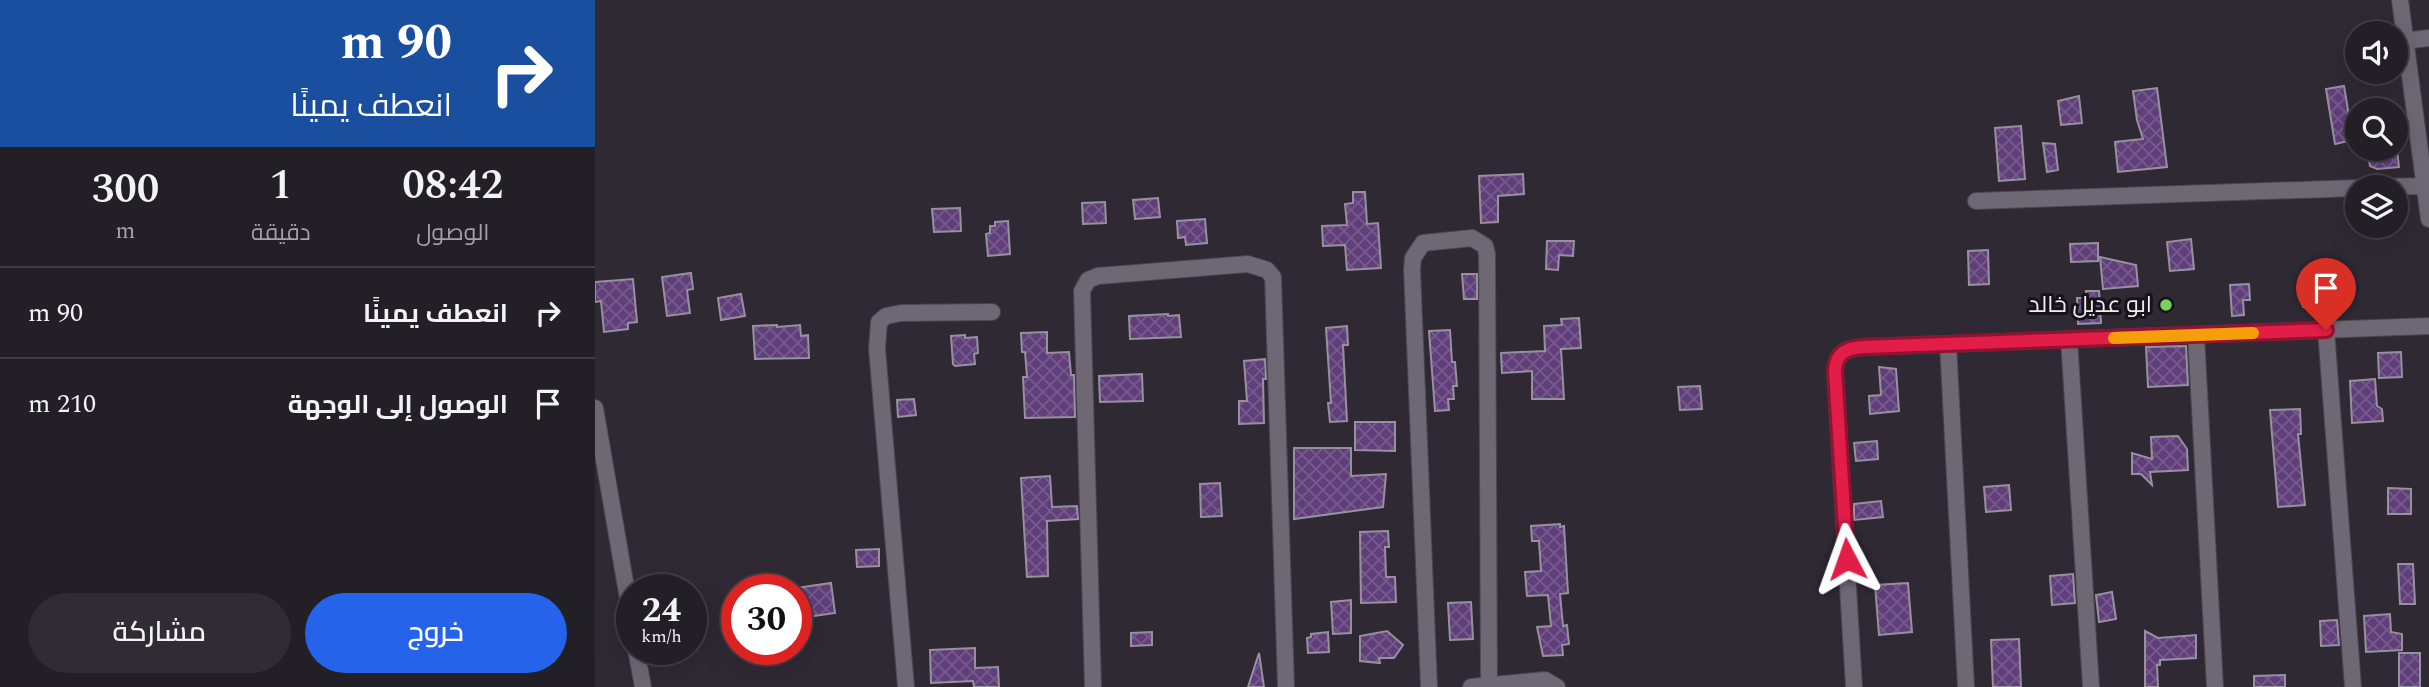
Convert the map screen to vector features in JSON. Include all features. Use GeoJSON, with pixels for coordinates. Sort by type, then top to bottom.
{"type":"FeatureCollection","features":[{"type":"Feature","properties":{"kind":"street"},"geometry":{"type":"LineString","coordinates":[[2400,0],[2402,21]]}},
{"type":"Feature","properties":{"kind":"street"},"geometry":{"type":"LineString","coordinates":[[2408,41],[2429,38]]}},
{"type":"Feature","properties":{"kind":"street"},"geometry":{"type":"LineString","coordinates":[[2408,67],[2429,219]]}},
{"type":"Feature","properties":{"kind":"street"},"geometry":{"type":"LineString","coordinates":[[1976,201],[2345,188]]}},
{"type":"Feature","properties":{"kind":"street"},"geometry":{"type":"LineString","coordinates":[[2408,191],[2427,193]]}},
{"type":"Feature","properties":{"kind":"street"},"geometry":{"type":"LineString","coordinates":[[1429,687],[1413,258],[1423,243],[1472,238],[1485,246],[1487,254],[1489,685]]}},
{"type":"Feature","properties":{"kind":"street"},"geometry":{"type":"LineString","coordinates":[[1093,687],[1081,291],[1087,280],[1098,276],[1248,264],[1267,270],[1273,277],[1286,687]]}},
{"type":"Feature","properties":{"kind":"street"},"geometry":{"type":"LineString","coordinates":[[906,687],[876,336],[879,322],[886,316],[901,313],[992,312]]}},
{"type":"Feature","properties":{"kind":"street"},"geometry":{"type":"LineString","coordinates":[[1854,687],[1835,365],[1842,352],[1850,348],[2429,327]]}},
{"type":"Feature","properties":{"kind":"street"},"geometry":{"type":"LineString","coordinates":[[2326,330],[2353,687]]}},
{"type":"Feature","properties":{"kind":"street"},"geometry":{"type":"LineString","coordinates":[[2196,335],[2215,687]]}},
{"type":"Feature","properties":{"kind":"street"},"geometry":{"type":"LineString","coordinates":[[2069,339],[2091,687]]}},
{"type":"Feature","properties":{"kind":"street"},"geometry":{"type":"LineString","coordinates":[[1948,344],[1966,687]]}},
{"type":"Feature","properties":{"kind":"street"},"geometry":{"type":"LineString","coordinates":[[596,415],[624,574]]}},
{"type":"Feature","properties":{"kind":"street"},"geometry":{"type":"LineString","coordinates":[[639,665],[643,687]]}},
{"type":"Feature","properties":{"kind":"street"},"geometry":{"type":"LineString","coordinates":[[1471,687],[1545,680],[1557,687]]}},
{"type":"Feature","properties":{"kind":"building"},"geometry":{"type":"Polygon","coordinates":[[[2344,86],[2345,142],[2335,144],[2326,89],[2344,86]]]}},
{"type":"Feature","properties":{"kind":"building"},"geometry":{"type":"Polygon","coordinates":[[[2157,88],[2167,167],[2118,172],[2115,142],[2143,139],[2133,91],[2157,88]]]}},
{"type":"Feature","properties":{"kind":"building"},"geometry":{"type":"Polygon","coordinates":[[[2079,96],[2082,123],[2061,125],[2058,101],[2079,96]]]}},
{"type":"Feature","properties":{"kind":"building"},"geometry":{"type":"Polygon","coordinates":[[[2021,126],[2025,179],[1999,181],[1995,128],[2021,126]]]}},
{"type":"Feature","properties":{"kind":"building"},"geometry":{"type":"Polygon","coordinates":[[[2043,143],[2055,144],[2058,170],[2047,172],[2043,143]]]}},
{"type":"Feature","properties":{"kind":"building"},"geometry":{"type":"Polygon","coordinates":[[[2369,161],[2398,161],[2399,167],[2377,169],[2370,166],[2369,161]]]}},
{"type":"Feature","properties":{"kind":"building"},"geometry":{"type":"Polygon","coordinates":[[[1523,174],[1524,194],[1498,196],[1498,222],[1481,223],[1479,176],[1523,174]]]}},
{"type":"Feature","properties":{"kind":"building"},"geometry":{"type":"Polygon","coordinates":[[[1353,192],[1365,192],[1367,224],[1378,223],[1381,268],[1347,270],[1345,245],[1323,246],[1322,226],[1347,225],[1345,204],[1353,203],[1353,192]]]}},
{"type":"Feature","properties":{"kind":"building"},"geometry":{"type":"Polygon","coordinates":[[[1158,198],[1160,217],[1135,219],[1133,200],[1158,198]]]}},
{"type":"Feature","properties":{"kind":"building"},"geometry":{"type":"Polygon","coordinates":[[[1105,202],[1106,223],[1083,224],[1082,203],[1105,202]]]}},
{"type":"Feature","properties":{"kind":"building"},"geometry":{"type":"Polygon","coordinates":[[[960,208],[961,231],[934,232],[932,209],[960,208]]]}},
{"type":"Feature","properties":{"kind":"building"},"geometry":{"type":"Polygon","coordinates":[[[1205,219],[1207,243],[1186,245],[1185,237],[1178,238],[1177,221],[1205,219]]]}},
{"type":"Feature","properties":{"kind":"building"},"geometry":{"type":"Polygon","coordinates":[[[1008,221],[1010,254],[988,256],[986,234],[990,233],[990,226],[995,226],[995,222],[1008,221]]]}},
{"type":"Feature","properties":{"kind":"building"},"geometry":{"type":"Polygon","coordinates":[[[2191,239],[2194,269],[2170,271],[2167,242],[2191,239]]]}},
{"type":"Feature","properties":{"kind":"building"},"geometry":{"type":"Polygon","coordinates":[[[1547,241],[1574,241],[1573,256],[1559,255],[1558,270],[1546,269],[1547,241]]]}},
{"type":"Feature","properties":{"kind":"building"},"geometry":{"type":"Polygon","coordinates":[[[2098,243],[2098,261],[2071,262],[2070,244],[2098,243]]]}},
{"type":"Feature","properties":{"kind":"building"},"geometry":{"type":"Polygon","coordinates":[[[1988,250],[1989,284],[1969,285],[1968,251],[1988,250]]]}},
{"type":"Feature","properties":{"kind":"building"},"geometry":{"type":"Polygon","coordinates":[[[2100,257],[2136,265],[2138,286],[2103,289],[2100,257]]]}},
{"type":"Feature","properties":{"kind":"building"},"geometry":{"type":"Polygon","coordinates":[[[691,273],[693,289],[687,290],[690,313],[667,316],[662,277],[691,273]]]}},
{"type":"Feature","properties":{"kind":"building"},"geometry":{"type":"Polygon","coordinates":[[[1462,274],[1477,274],[1477,299],[1464,299],[1462,274]]]}},
{"type":"Feature","properties":{"kind":"building"},"geometry":{"type":"Polygon","coordinates":[[[2323,275],[2326,305],[2303,307],[2299,278],[2323,275]]]}},
{"type":"Feature","properties":{"kind":"building"},"geometry":{"type":"Polygon","coordinates":[[[633,279],[637,322],[628,323],[628,329],[604,332],[601,301],[595,302],[595,282],[633,279]]]}},
{"type":"Feature","properties":{"kind":"building"},"geometry":{"type":"Polygon","coordinates":[[[2249,284],[2250,300],[2243,300],[2244,315],[2232,316],[2230,285],[2249,284]]]}},
{"type":"Feature","properties":{"kind":"building"},"geometry":{"type":"Polygon","coordinates":[[[2086,291],[2099,291],[2101,323],[2078,324],[2077,298],[2086,298],[2086,291]]]}},
{"type":"Feature","properties":{"kind":"building"},"geometry":{"type":"Polygon","coordinates":[[[741,294],[745,316],[721,320],[718,298],[741,294]]]}},
{"type":"Feature","properties":{"kind":"building"},"geometry":{"type":"Polygon","coordinates":[[[1179,315],[1181,337],[1130,339],[1129,316],[1179,315]]]}},
{"type":"Feature","properties":{"kind":"building"},"geometry":{"type":"Polygon","coordinates":[[[1579,318],[1581,348],[1561,349],[1564,399],[1532,399],[1532,371],[1502,373],[1501,353],[1545,351],[1544,326],[1562,325],[1561,319],[1579,318]]]}},
{"type":"Feature","properties":{"kind":"building"},"geometry":{"type":"Polygon","coordinates":[[[800,325],[801,336],[808,335],[809,358],[755,359],[753,326],[800,325]]]}},
{"type":"Feature","properties":{"kind":"building"},"geometry":{"type":"Polygon","coordinates":[[[1347,326],[1348,345],[1343,345],[1347,421],[1330,422],[1326,328],[1347,326]]]}},
{"type":"Feature","properties":{"kind":"building"},"geometry":{"type":"Polygon","coordinates":[[[1450,330],[1457,386],[1453,386],[1454,399],[1448,399],[1449,410],[1435,411],[1429,331],[1450,330]]]}},
{"type":"Feature","properties":{"kind":"building"},"geometry":{"type":"Polygon","coordinates":[[[1047,332],[1047,353],[1069,352],[1071,375],[1074,375],[1075,417],[1025,418],[1023,377],[1027,377],[1021,333],[1047,332]]]}},
{"type":"Feature","properties":{"kind":"building"},"geometry":{"type":"Polygon","coordinates":[[[965,335],[965,338],[977,337],[978,353],[974,354],[975,364],[955,366],[951,336],[965,335]]]}},
{"type":"Feature","properties":{"kind":"building"},"geometry":{"type":"Polygon","coordinates":[[[2186,346],[2188,385],[2148,387],[2146,347],[2186,346]]]}},
{"type":"Feature","properties":{"kind":"building"},"geometry":{"type":"Polygon","coordinates":[[[2401,352],[2402,377],[2379,378],[2378,353],[2401,352]]]}},
{"type":"Feature","properties":{"kind":"building"},"geometry":{"type":"Polygon","coordinates":[[[1265,359],[1264,423],[1239,424],[1239,401],[1247,401],[1244,361],[1265,359]]]}},
{"type":"Feature","properties":{"kind":"building"},"geometry":{"type":"Polygon","coordinates":[[[1879,367],[1896,369],[1899,411],[1870,414],[1869,396],[1881,395],[1879,367]]]}},
{"type":"Feature","properties":{"kind":"building"},"geometry":{"type":"Polygon","coordinates":[[[1142,374],[1143,401],[1100,402],[1099,376],[1142,374]]]}},
{"type":"Feature","properties":{"kind":"building"},"geometry":{"type":"Polygon","coordinates":[[[2375,379],[2377,406],[2382,409],[2383,421],[2352,423],[2350,381],[2375,379]]]}},
{"type":"Feature","properties":{"kind":"building"},"geometry":{"type":"Polygon","coordinates":[[[1700,386],[1702,409],[1680,410],[1678,387],[1700,386]]]}},
{"type":"Feature","properties":{"kind":"building"},"geometry":{"type":"Polygon","coordinates":[[[914,399],[916,415],[898,417],[897,400],[914,399]]]}},
{"type":"Feature","properties":{"kind":"building"},"geometry":{"type":"Polygon","coordinates":[[[2300,409],[2301,434],[2298,434],[2305,505],[2278,507],[2270,410],[2300,409]]]}},
{"type":"Feature","properties":{"kind":"building"},"geometry":{"type":"Polygon","coordinates":[[[1355,422],[1395,422],[1395,451],[1355,450],[1355,422]]]}},
{"type":"Feature","properties":{"kind":"building"},"geometry":{"type":"Polygon","coordinates":[[[2178,436],[2187,449],[2188,470],[2150,472],[2152,485],[2141,474],[2132,474],[2132,453],[2152,459],[2151,437],[2178,436]]]}},
{"type":"Feature","properties":{"kind":"building"},"geometry":{"type":"Polygon","coordinates":[[[1877,441],[1878,459],[1856,461],[1854,443],[1877,441]]]}},
{"type":"Feature","properties":{"kind":"building"},"geometry":{"type":"Polygon","coordinates":[[[1294,448],[1351,448],[1351,476],[1386,474],[1383,507],[1294,519],[1294,448]]]}},
{"type":"Feature","properties":{"kind":"building"},"geometry":{"type":"Polygon","coordinates":[[[1050,476],[1052,507],[1077,506],[1078,519],[1047,521],[1048,576],[1027,577],[1021,478],[1050,476]]]}},
{"type":"Feature","properties":{"kind":"building"},"geometry":{"type":"Polygon","coordinates":[[[1220,483],[1222,516],[1201,517],[1200,484],[1220,483]]]}},
{"type":"Feature","properties":{"kind":"building"},"geometry":{"type":"Polygon","coordinates":[[[2009,485],[2011,510],[1986,512],[1984,487],[2009,485]]]}},
{"type":"Feature","properties":{"kind":"building"},"geometry":{"type":"Polygon","coordinates":[[[2388,488],[2411,489],[2411,514],[2388,514],[2388,488]]]}},
{"type":"Feature","properties":{"kind":"building"},"geometry":{"type":"Polygon","coordinates":[[[1881,501],[1883,517],[1854,520],[1854,504],[1881,501]]]}},
{"type":"Feature","properties":{"kind":"building"},"geometry":{"type":"Polygon","coordinates":[[[1560,524],[1560,527],[1564,526],[1568,593],[1560,594],[1563,626],[1567,625],[1569,644],[1562,645],[1563,655],[1543,656],[1537,627],[1551,626],[1548,595],[1527,596],[1525,572],[1541,571],[1539,541],[1532,541],[1531,526],[1560,524]]]}},
{"type":"Feature","properties":{"kind":"building"},"geometry":{"type":"Polygon","coordinates":[[[1388,531],[1389,547],[1385,547],[1386,577],[1395,577],[1396,602],[1361,603],[1360,532],[1388,531]]]}},
{"type":"Feature","properties":{"kind":"building"},"geometry":{"type":"Polygon","coordinates":[[[879,549],[879,566],[857,567],[856,550],[879,549]]]}},
{"type":"Feature","properties":{"kind":"building"},"geometry":{"type":"Polygon","coordinates":[[[2398,564],[2413,564],[2415,604],[2400,604],[2398,564]]]}},
{"type":"Feature","properties":{"kind":"building"},"geometry":{"type":"Polygon","coordinates":[[[2073,574],[2075,603],[2052,605],[2050,576],[2073,574]]]}},
{"type":"Feature","properties":{"kind":"building"},"geometry":{"type":"Polygon","coordinates":[[[831,583],[835,613],[812,616],[812,586],[831,583]]]}},
{"type":"Feature","properties":{"kind":"building"},"geometry":{"type":"Polygon","coordinates":[[[1908,583],[1912,632],[1879,635],[1875,585],[1908,583]]]}},
{"type":"Feature","properties":{"kind":"building"},"geometry":{"type":"Polygon","coordinates":[[[2112,592],[2116,619],[2099,622],[2096,595],[2112,592]]]}},
{"type":"Feature","properties":{"kind":"building"},"geometry":{"type":"Polygon","coordinates":[[[1351,600],[1351,633],[1333,634],[1331,602],[1351,600]]]}},
{"type":"Feature","properties":{"kind":"building"},"geometry":{"type":"Polygon","coordinates":[[[1471,602],[1473,639],[1450,640],[1448,603],[1471,602]]]}},
{"type":"Feature","properties":{"kind":"building"},"geometry":{"type":"Polygon","coordinates":[[[2390,614],[2391,632],[2402,634],[2402,650],[2366,652],[2364,616],[2390,614]]]}},
{"type":"Feature","properties":{"kind":"building"},"geometry":{"type":"Polygon","coordinates":[[[2337,620],[2339,645],[2321,646],[2320,621],[2337,620]]]}},
{"type":"Feature","properties":{"kind":"building"},"geometry":{"type":"Polygon","coordinates":[[[1387,631],[1403,645],[1394,658],[1379,658],[1380,663],[1360,661],[1360,636],[1387,631]]]}},
{"type":"Feature","properties":{"kind":"building"},"geometry":{"type":"Polygon","coordinates":[[[2145,631],[2158,638],[2196,635],[2196,658],[2160,660],[2160,665],[2157,665],[2158,687],[2145,687],[2145,631]]]}},
{"type":"Feature","properties":{"kind":"building"},"geometry":{"type":"Polygon","coordinates":[[[1152,632],[1152,645],[1131,646],[1131,633],[1152,632]]]}},
{"type":"Feature","properties":{"kind":"building"},"geometry":{"type":"Polygon","coordinates":[[[1328,632],[1329,652],[1308,653],[1307,638],[1311,637],[1311,634],[1328,632]]]}},
{"type":"Feature","properties":{"kind":"building"},"geometry":{"type":"Polygon","coordinates":[[[2019,639],[2021,687],[1993,687],[1991,640],[2019,639]]]}},
{"type":"Feature","properties":{"kind":"building"},"geometry":{"type":"Polygon","coordinates":[[[975,648],[975,668],[998,667],[999,687],[974,687],[973,681],[931,683],[930,650],[975,648]]]}},
{"type":"Feature","properties":{"kind":"building"},"geometry":{"type":"Polygon","coordinates":[[[1259,653],[1264,687],[1248,687],[1259,653]]]}},
{"type":"Feature","properties":{"kind":"building"},"geometry":{"type":"Polygon","coordinates":[[[2399,653],[2420,653],[2420,687],[2399,687],[2399,653]]]}},
{"type":"Feature","properties":{"kind":"building"},"geometry":{"type":"Polygon","coordinates":[[[2285,675],[2285,687],[2254,687],[2254,676],[2285,675]]]}},
{"type":"Feature","properties":{"kind":"slow traffic"},"geometry":{"type":"LineString","coordinates":[[2114,338],[2253,333]]}},
{"type":"Feature","properties":{"kind":"place","name":"ابو عديل خالد"},"geometry":{"type":"Point","coordinates":[2166,305]}},
{"type":"Feature","properties":{"kind":"route"},"geometry":{"type":"LineString","coordinates":[[1847,559],[1835,365],[1842,352],[1850,348],[2326,330]]}}]}
